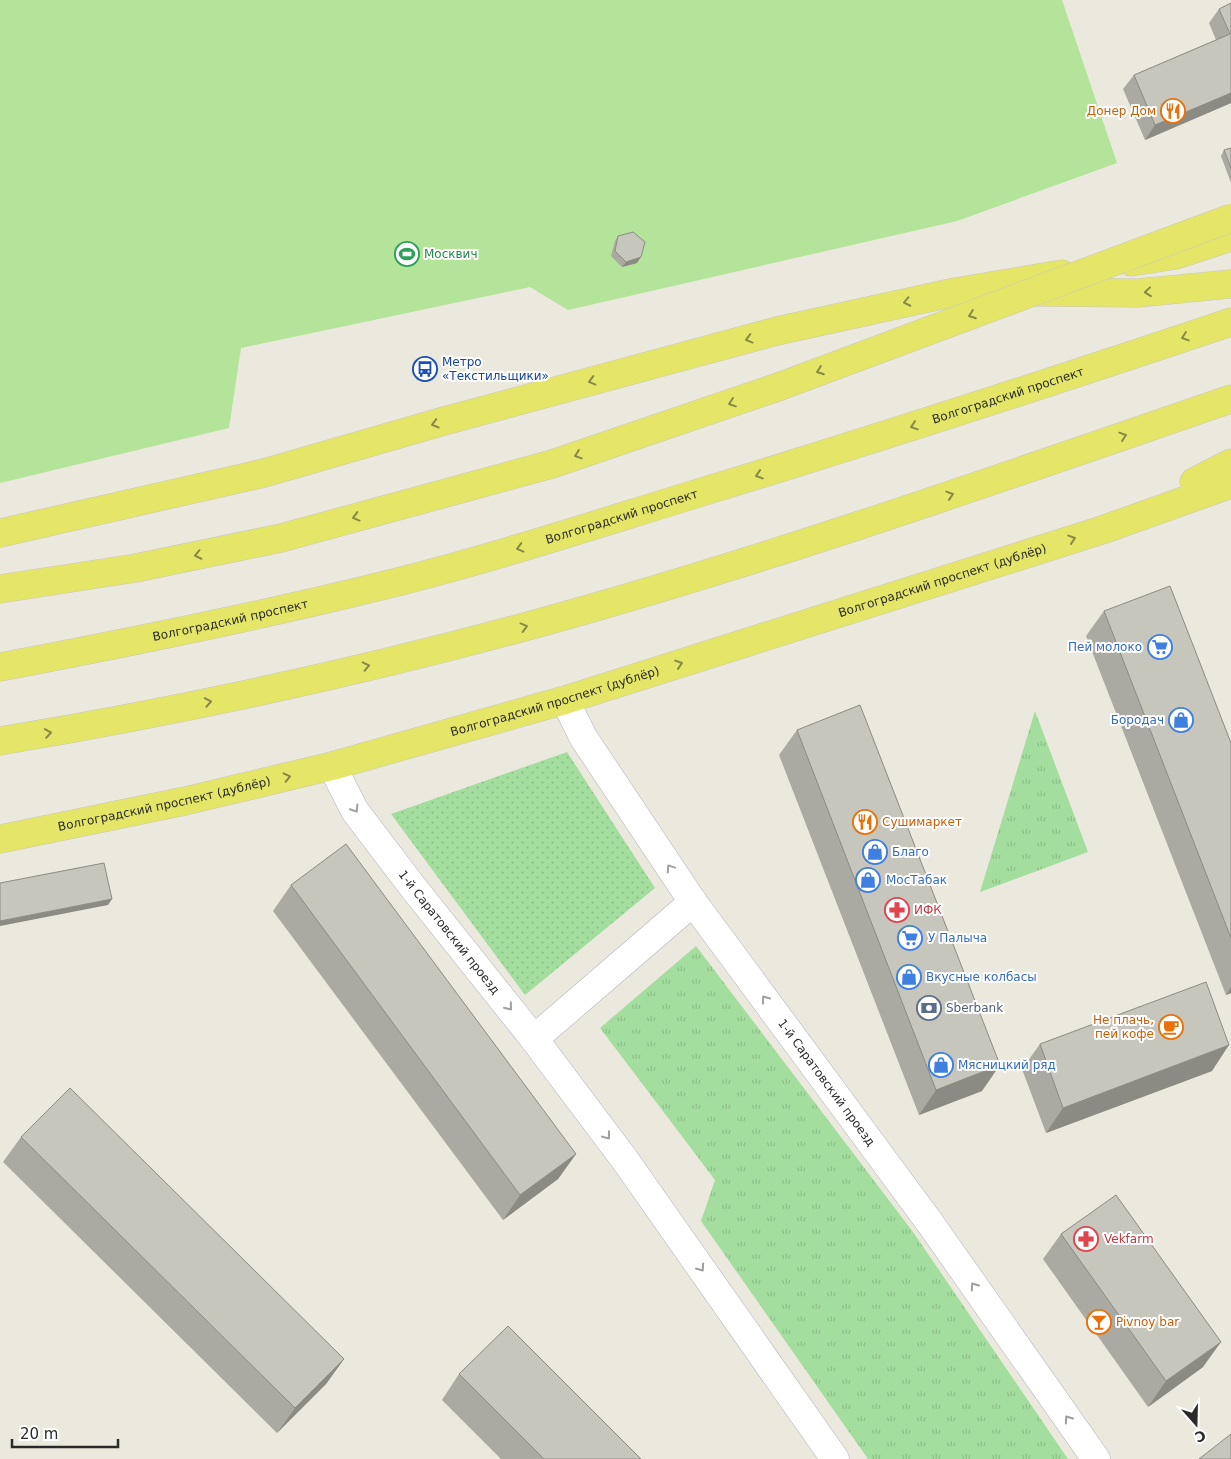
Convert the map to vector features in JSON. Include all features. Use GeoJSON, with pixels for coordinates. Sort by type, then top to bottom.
{"type":"FeatureCollection","features":[{"type":"Feature","properties":{"kind":"main road"},"geometry":{"type":"LineString","coordinates":[[0,589],[136,568],[281,538],[552,464],[778,387],[1231,218]]}},
{"type":"Feature","properties":{"kind":"main road"},"geometry":{"type":"LineString","coordinates":[[0,533],[264,473],[444,421],[777,331],[955,292],[1176,255],[1231,237]]}},
{"type":"Feature","properties":{"kind":"main road"},"geometry":{"type":"LineString","coordinates":[[955,292],[1138,293],[1231,284]]}},
{"type":"Feature","properties":{"kind":"main road","name":"Волгоградский проспект"},"geometry":{"type":"LineString","coordinates":[[0,667],[281,610],[380,586],[531,545],[1042,385],[1231,322]]}},
{"type":"Feature","properties":{"kind":"main road"},"geometry":{"type":"LineString","coordinates":[[0,741],[272,688],[570,615],[775,553],[1231,399]]}},
{"type":"Feature","properties":{"kind":"main road","name":"Волгоградский проспект (дублёр)"},"geometry":{"type":"LineString","coordinates":[[1102,530],[1231,463]]}},
{"type":"Feature","properties":{"kind":"main road","name":"Волгоградский проспект (дублёр)"},"geometry":{"type":"LineString","coordinates":[[0,838],[185,801],[332,766],[565,700],[1102,530],[1231,484]]}},
{"type":"Feature","properties":{"kind":"main road"},"geometry":{"type":"LineString","coordinates":[[0,606],[136,568]]}},
{"type":"Feature","properties":{"kind":"street","name":"1-й Саратовский проезд"},"geometry":{"type":"LineString","coordinates":[[565,700],[583,737],[693,902],[930,1223],[1096,1459]]}},
{"type":"Feature","properties":{"kind":"street","name":"1-й Саратовский проезд"},"geometry":{"type":"LineString","coordinates":[[332,766],[361,818],[412,886],[534,1038],[625,1160],[835,1459]]}},
{"type":"Feature","properties":{"kind":"street"},"geometry":{"type":"LineString","coordinates":[[534,1038],[693,902]]}},
{"type":"Feature","properties":{"kind":"green space","name":"Москвич"},"geometry":{"type":"Polygon","coordinates":[[[0,0],[1062,0],[1117,163],[957,221],[568,310],[530,287],[241,348],[229,428],[0,483],[0,0]]]}},
{"type":"Feature","properties":{"kind":"green space"},"geometry":{"type":"Polygon","coordinates":[[[1035,711],[1088,852],[980,892],[1035,711]]]}},
{"type":"Feature","properties":{"kind":"green space"},"geometry":{"type":"Polygon","coordinates":[[[567,752],[655,888],[525,995],[391,814],[567,752]]]}},
{"type":"Feature","properties":{"kind":"green space"},"geometry":{"type":"Polygon","coordinates":[[[696,946],[913,1232],[1068,1459],[868,1459],[701,1221],[715,1180],[600,1028],[696,946]]]}},
{"type":"Feature","properties":{"kind":"building"},"geometry":{"type":"Polygon","coordinates":[[[1231,3],[1231,93],[1155,125],[1134,75],[1230,34],[1219,9],[1231,3]]]}},
{"type":"Feature","properties":{"kind":"building"},"geometry":{"type":"Polygon","coordinates":[[[1231,148],[1231,168],[1224,150],[1231,148]]]}},
{"type":"Feature","properties":{"kind":"building"},"geometry":{"type":"Polygon","coordinates":[[[633,232],[645,242],[641,257],[626,262],[615,251],[618,236],[633,232]]]}},
{"type":"Feature","properties":{"kind":"building"},"geometry":{"type":"Polygon","coordinates":[[[1170,586],[1231,743],[1231,938],[1104,611],[1170,586]]]}},
{"type":"Feature","properties":{"kind":"building"},"geometry":{"type":"Polygon","coordinates":[[[860,705],[1000,1065],[936,1090],[797,730],[860,705]]]}},
{"type":"Feature","properties":{"kind":"building"},"geometry":{"type":"Polygon","coordinates":[[[346,844],[576,1154],[520,1195],[291,885],[346,844]]]}},
{"type":"Feature","properties":{"kind":"building"},"geometry":{"type":"Polygon","coordinates":[[[104,863],[112,899],[0,921],[0,883],[104,863]]]}},
{"type":"Feature","properties":{"kind":"building"},"geometry":{"type":"Polygon","coordinates":[[[1206,982],[1229,1045],[1063,1108],[1040,1044],[1206,982]]]}},
{"type":"Feature","properties":{"kind":"building"},"geometry":{"type":"Polygon","coordinates":[[[70,1088],[344,1359],[295,1408],[21,1137],[70,1088]]]}},
{"type":"Feature","properties":{"kind":"building"},"geometry":{"type":"Polygon","coordinates":[[[1116,1195],[1221,1342],[1166,1381],[1061,1234],[1116,1195]]]}},
{"type":"Feature","properties":{"kind":"building"},"geometry":{"type":"Polygon","coordinates":[[[508,1326],[641,1459],[544,1459],[459,1374],[508,1326]]]}},
{"type":"Feature","properties":{"kind":"building"},"geometry":{"type":"Polygon","coordinates":[[[1231,1434],[1231,1459],[1199,1459],[1231,1434]]]}},
{"type":"Feature","properties":{"kind":"place","name":"Донер Дом"},"geometry":{"type":"Point","coordinates":[1173,111]}},
{"type":"Feature","properties":{"kind":"place","name":"Москвич"},"geometry":{"type":"Point","coordinates":[407,254]}},
{"type":"Feature","properties":{"kind":"place","name":"Метро «Текстильщики»"},"geometry":{"type":"Point","coordinates":[425,369]}},
{"type":"Feature","properties":{"kind":"place","name":"Пей молоко"},"geometry":{"type":"Point","coordinates":[1160,647]}},
{"type":"Feature","properties":{"kind":"place","name":"Бородач"},"geometry":{"type":"Point","coordinates":[1181,720]}},
{"type":"Feature","properties":{"kind":"place","name":"Сушимаркет"},"geometry":{"type":"Point","coordinates":[865,822]}},
{"type":"Feature","properties":{"kind":"place","name":"Благо"},"geometry":{"type":"Point","coordinates":[875,852]}},
{"type":"Feature","properties":{"kind":"place","name":"МосТабак"},"geometry":{"type":"Point","coordinates":[868,880]}},
{"type":"Feature","properties":{"kind":"place","name":"ИФК"},"geometry":{"type":"Point","coordinates":[897,910]}},
{"type":"Feature","properties":{"kind":"place","name":"У Палыча"},"geometry":{"type":"Point","coordinates":[910,938]}},
{"type":"Feature","properties":{"kind":"place","name":"Вкусные колбасы"},"geometry":{"type":"Point","coordinates":[909,977]}},
{"type":"Feature","properties":{"kind":"place","name":"Sberbank"},"geometry":{"type":"Point","coordinates":[929,1008]}},
{"type":"Feature","properties":{"kind":"place","name":"Не плачь, пей кофе"},"geometry":{"type":"Point","coordinates":[1171,1027]}},
{"type":"Feature","properties":{"kind":"place","name":"Мясницкий ряд"},"geometry":{"type":"Point","coordinates":[941,1065]}},
{"type":"Feature","properties":{"kind":"place","name":"Vekfarm"},"geometry":{"type":"Point","coordinates":[1086,1239]}},
{"type":"Feature","properties":{"kind":"place","name":"Pivnoy bar"},"geometry":{"type":"Point","coordinates":[1099,1322]}}]}
